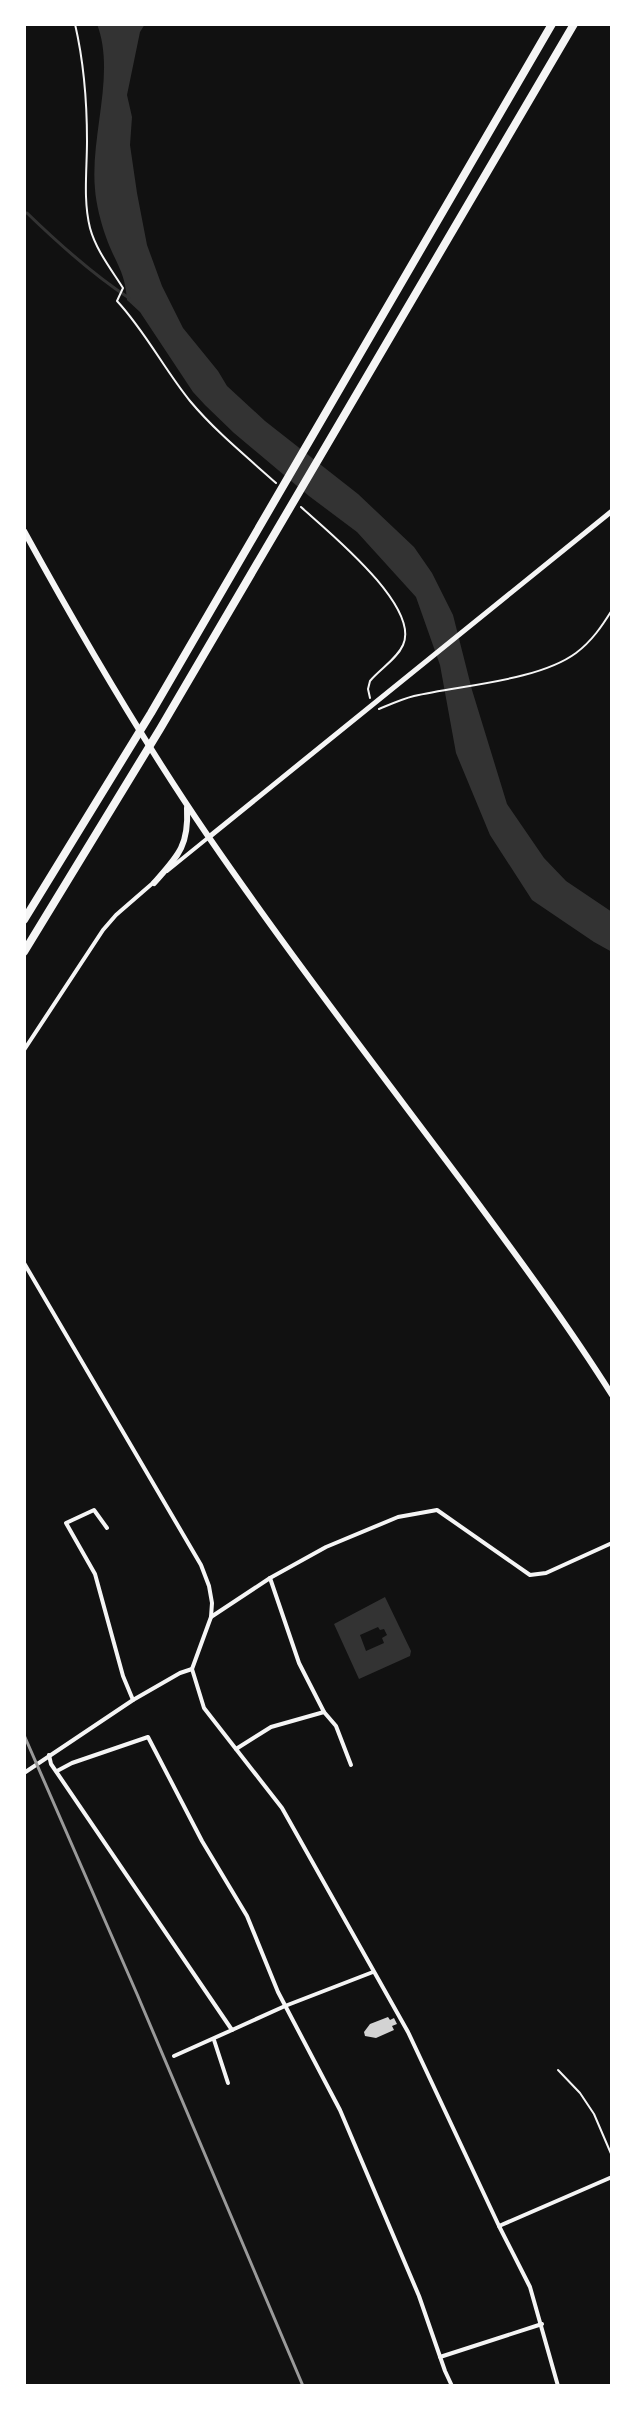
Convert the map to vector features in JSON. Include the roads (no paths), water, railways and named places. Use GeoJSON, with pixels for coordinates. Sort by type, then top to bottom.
{"type":"FeatureCollection","features":[{"type":"Feature","properties":{"kind":"highway"},"geometry":{"type":"LineString","coordinates":[[24,920],[151,713],[552,24]]}},
{"type":"Feature","properties":{"kind":"highway"},"geometry":{"type":"LineString","coordinates":[[24,952],[160,729],[574,24]]}},
{"type":"Feature","properties":{"kind":"main road"},"geometry":{"type":"LineString","coordinates":[[24,531],[77,628],[209,837],[366,1055],[526,1268],[612,1395]]}},
{"type":"Feature","properties":{"kind":"main road"},"geometry":{"type":"LineString","coordinates":[[154,883],[184,845],[187,804]]}},
{"type":"Feature","properties":{"kind":"street"},"geometry":{"type":"LineString","coordinates":[[24,1050],[116,915],[612,511]]}},
{"type":"Feature","properties":{"kind":"street"},"geometry":{"type":"LineString","coordinates":[[24,1263],[201,1565],[211,1595],[211,1617],[192,1669],[204,1708],[282,1808],[408,2032],[530,2287],[558,2386]]}},
{"type":"Feature","properties":{"kind":"street"},"geometry":{"type":"LineString","coordinates":[[107,1528],[94,1510],[66,1523],[95,1574],[123,1676],[133,1700]]}},
{"type":"Feature","properties":{"kind":"street"},"geometry":{"type":"LineString","coordinates":[[211,1617],[270,1578],[326,1547],[398,1517],[437,1510],[443,1512],[530,1575],[546,1573],[612,1543]]}},
{"type":"Feature","properties":{"kind":"street"},"geometry":{"type":"LineString","coordinates":[[270,1578],[299,1663],[324,1712],[336,1726],[351,1765]]}},
{"type":"Feature","properties":{"kind":"street"},"geometry":{"type":"LineString","coordinates":[[24,1773],[133,1700],[192,1669]]}},
{"type":"Feature","properties":{"kind":"street"},"geometry":{"type":"LineString","coordinates":[[236,1749],[271,1727],[324,1712]]}},
{"type":"Feature","properties":{"kind":"street"},"geometry":{"type":"LineString","coordinates":[[57,1771],[148,1737],[202,1841],[247,1916],[285,2006],[340,2110],[419,2296],[452,2386]]}},
{"type":"Feature","properties":{"kind":"street"},"geometry":{"type":"LineString","coordinates":[[49,1755],[51,1764],[232,2030]]}},
{"type":"Feature","properties":{"kind":"street"},"geometry":{"type":"LineString","coordinates":[[174,2056],[285,2006],[373,1972]]}},
{"type":"Feature","properties":{"kind":"street"},"geometry":{"type":"LineString","coordinates":[[214,2040],[228,2083]]}},
{"type":"Feature","properties":{"kind":"street"},"geometry":{"type":"LineString","coordinates":[[499,2226],[612,2177]]}},
{"type":"Feature","properties":{"kind":"street"},"geometry":{"type":"LineString","coordinates":[[440,2357],[542,2324]]}},
{"type":"Feature","properties":{"kind":"lane"},"geometry":{"type":"LineString","coordinates":[[558,2070],[580,2093],[594,2114],[612,2156]]}},
{"type":"Feature","properties":{"kind":"waterway"},"geometry":{"type":"LineString","coordinates":[[24,213],[89,269],[129,298]]}},
{"type":"Feature","properties":{"kind":"railway"},"geometry":{"type":"LineString","coordinates":[[24,1735],[303,2386]]}}]}
